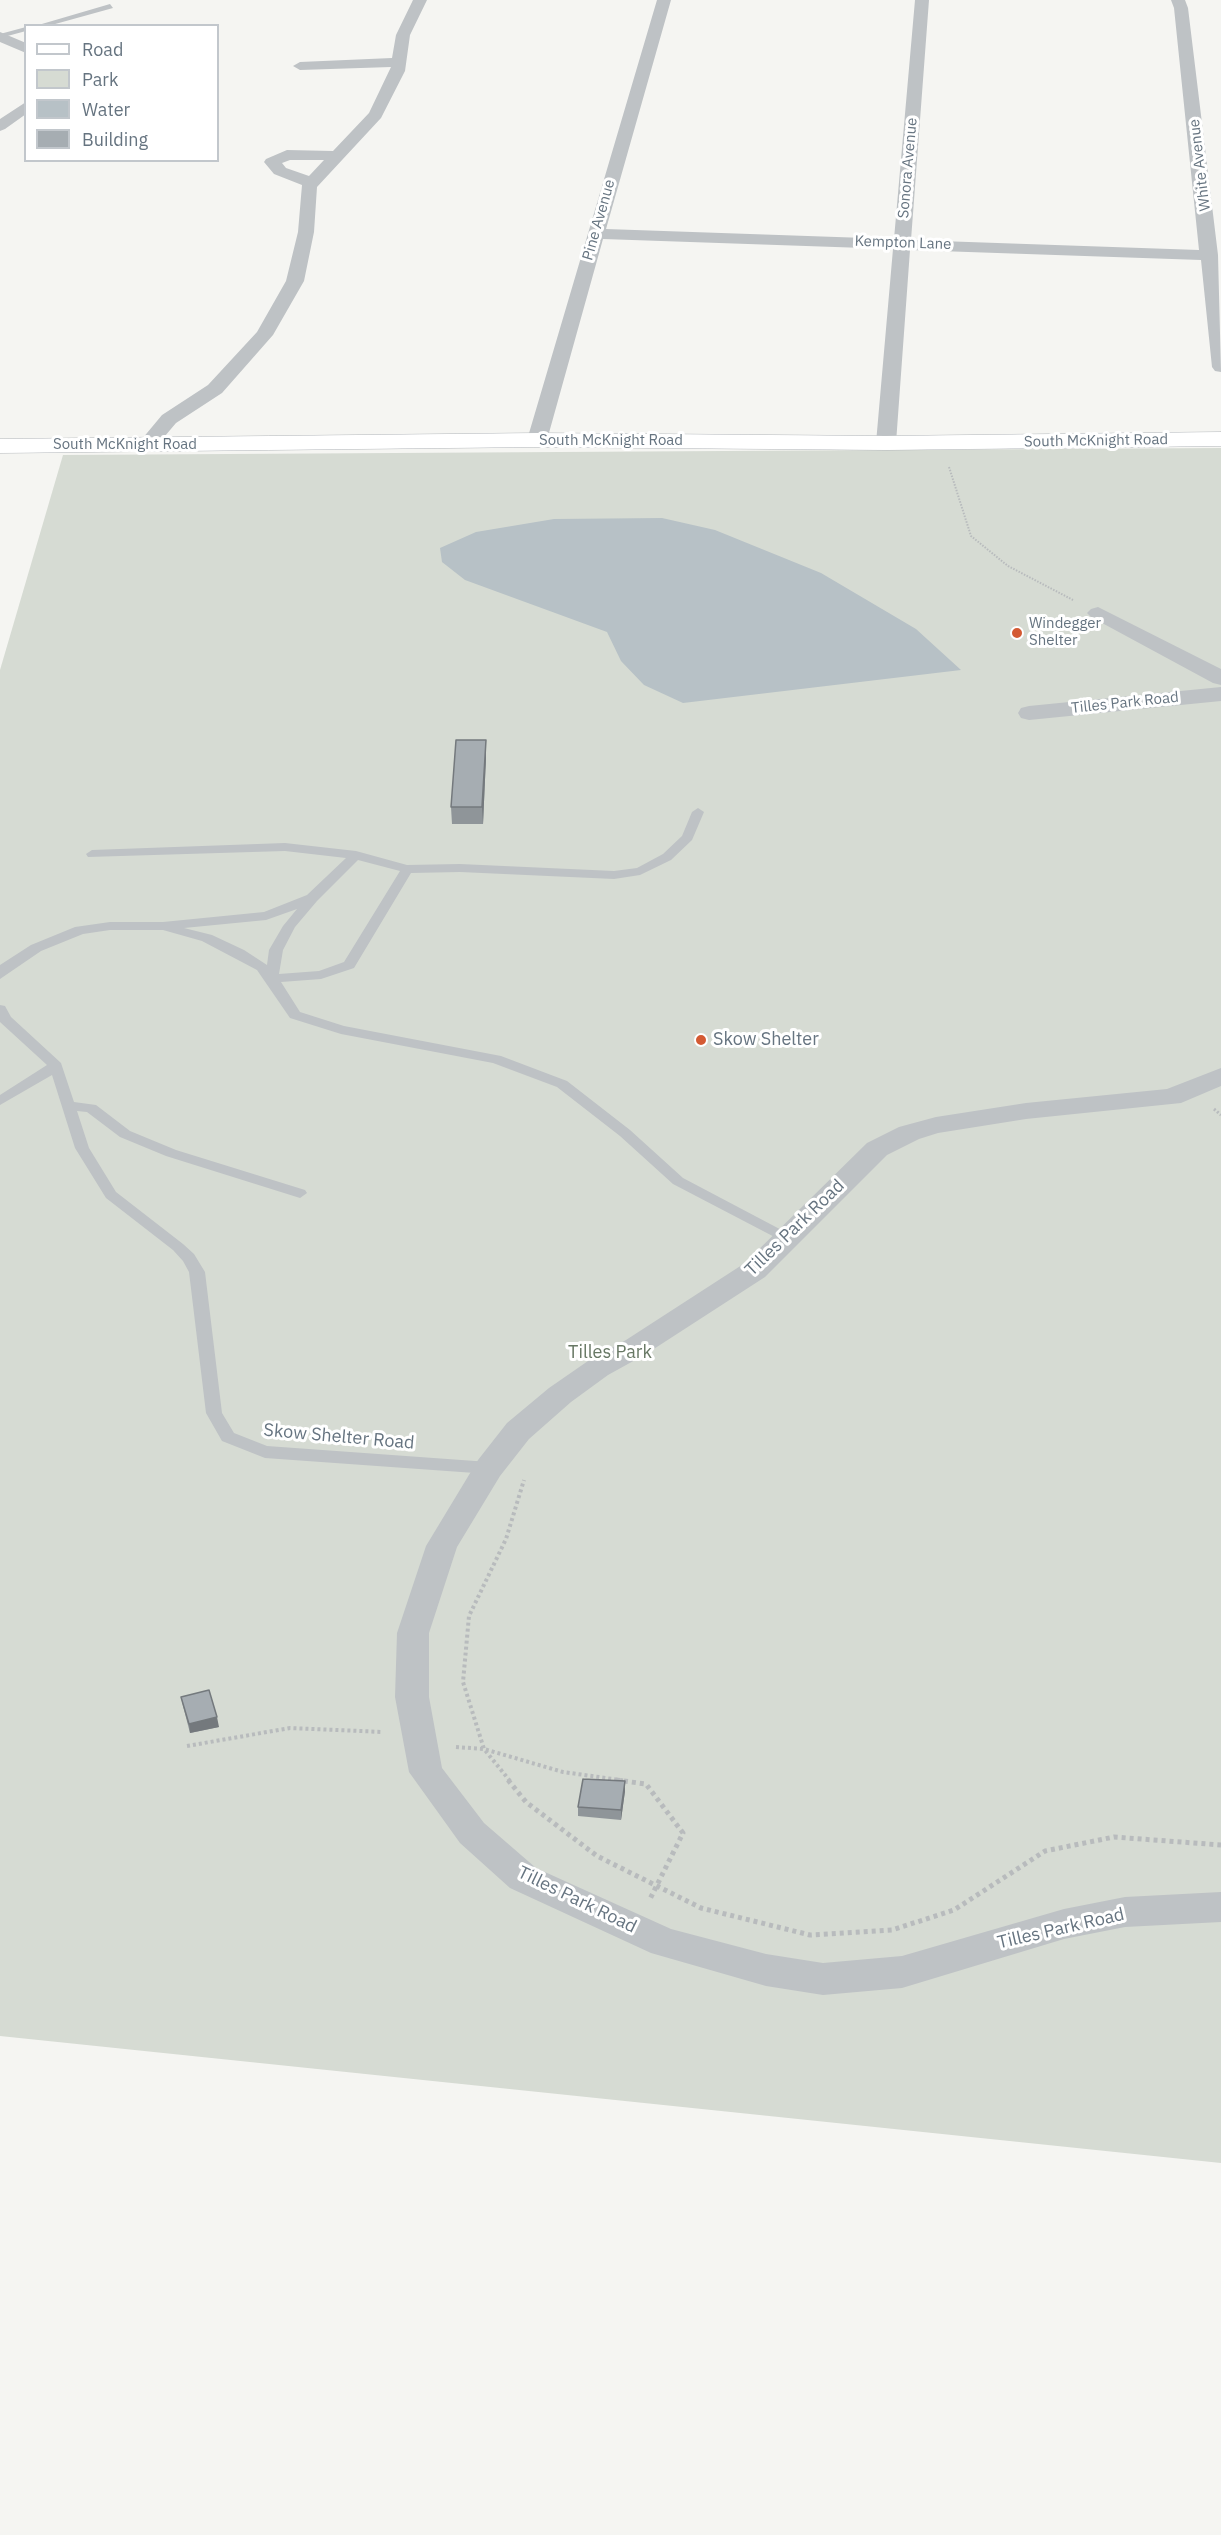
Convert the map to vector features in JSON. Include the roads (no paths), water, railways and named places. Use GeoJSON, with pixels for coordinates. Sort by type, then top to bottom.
{"type":"FeatureCollection","features":[{"type":"Feature","properties":{"kind":"main road","name":"South McKnight Road"},"geometry":{"type":"LineString","coordinates":[[0,446],[537,440],[886,443],[1221,439]]}},
{"type":"Feature","properties":{"kind":"street"},"geometry":{"type":"LineString","coordinates":[[147,445],[169,419],[215,389],[264,335],[295,280],[306,232],[309,186],[376,115],[398,71],[403,35],[420,0]]}},
{"type":"Feature","properties":{"kind":"street","name":"Pine Avenue"},"geometry":{"type":"LineString","coordinates":[[537,440],[664,0]]}},
{"type":"Feature","properties":{"kind":"street","name":"Sonora Avenue"},"geometry":{"type":"LineString","coordinates":[[886,443],[922,0]]}},
{"type":"Feature","properties":{"kind":"street","name":"White Avenue"},"geometry":{"type":"LineString","coordinates":[[1178,0],[1181,8],[1210,255],[1221,367]]}},
{"type":"Feature","properties":{"kind":"street"},"geometry":{"type":"LineString","coordinates":[[0,36],[24,48]]}},
{"type":"Feature","properties":{"kind":"street"},"geometry":{"type":"LineString","coordinates":[[300,66],[400,62]]}},
{"type":"Feature","properties":{"kind":"street"},"geometry":{"type":"LineString","coordinates":[[0,126],[24,108]]}},
{"type":"Feature","properties":{"kind":"street"},"geometry":{"type":"LineString","coordinates":[[312,183],[280,171],[272,162],[287,155],[338,156]]}},
{"type":"Feature","properties":{"kind":"street","name":"Kempton Lane"},"geometry":{"type":"LineString","coordinates":[[595,234],[1210,255]]}},
{"type":"Feature","properties":{"kind":"street"},"geometry":{"type":"LineString","coordinates":[[1098,613],[1221,678]]}},
{"type":"Feature","properties":{"kind":"street","name":"Tilles Park Road"},"geometry":{"type":"LineString","coordinates":[[1029,713],[1221,694]]}},
{"type":"Feature","properties":{"kind":"street","name":"Tilles Park Road"},"geometry":{"type":"LineString","coordinates":[[1221,1076],[1172,1097],[1026,1111],[936,1125],[909,1133],[878,1149],[755,1270],[636,1347],[598,1368],[560,1395],[518,1431],[489,1468],[442,1546],[413,1633],[412,1696],[426,1772],[472,1833],[523,1878],[664,1942],[766,1970],[823,1979],[902,1972],[1064,1924],[1125,1912],[1221,1907]]}},
{"type":"Feature","properties":{"kind":"lane"},"geometry":{"type":"LineString","coordinates":[[45,24],[110,6]]}},
{"type":"Feature","properties":{"kind":"lane"},"geometry":{"type":"LineString","coordinates":[[0,36],[24,30]]}},
{"type":"Feature","properties":{"kind":"lane"},"geometry":{"type":"LineString","coordinates":[[93,854],[285,847],[356,855],[407,869],[460,868],[614,875],[640,871],[667,857],[688,837],[698,812]]}},
{"type":"Feature","properties":{"kind":"lane"},"geometry":{"type":"LineString","coordinates":[[272,979],[276,950],[281,939],[312,898],[356,855]]}},
{"type":"Feature","properties":{"kind":"lane"},"geometry":{"type":"LineString","coordinates":[[272,979],[321,975],[349,965],[407,869]]}},
{"type":"Feature","properties":{"kind":"lane"},"geometry":{"type":"LineString","coordinates":[[0,975],[4,968],[36,948],[80,930],[110,926],[163,926],[266,916],[312,898]]}},
{"type":"Feature","properties":{"kind":"lane"},"geometry":{"type":"LineString","coordinates":[[163,926],[207,938],[262,967],[295,1016],[341,1030],[496,1059],[562,1084],[625,1133],[678,1181],[786,1238]]}},
{"type":"Feature","properties":{"kind":"lane"},"geometry":{"type":"LineString","coordinates":[[0,1009],[5,1019],[56,1066],[0,1101]]}},
{"type":"Feature","properties":{"kind":"lane","name":"Skow Shelter Road"},"geometry":{"type":"LineString","coordinates":[[56,1066],[82,1148],[111,1195],[178,1247],[189,1258],[197,1272],[214,1413],[228,1437],[245,1446],[265,1452],[489,1468]]}},
{"type":"Feature","properties":{"kind":"lane"},"geometry":{"type":"LineString","coordinates":[[68,1105],[91,1108],[125,1134],[171,1153],[300,1193]]}},
{"type":"Feature","properties":{"kind":"water"},"geometry":{"type":"Polygon","coordinates":[[[662,518],[715,530],[821,573],[916,629],[961,670],[683,703],[644,685],[621,661],[607,632],[465,580],[442,562],[440,548],[476,532],[554,519],[662,518]]]}},
{"type":"Feature","properties":{"kind":"place","name":"Windegger Shelter"},"geometry":{"type":"Point","coordinates":[1017,633]}},
{"type":"Feature","properties":{"kind":"place","name":"Skow Shelter"},"geometry":{"type":"Point","coordinates":[701,1040]}},
{"type":"Feature","properties":{"kind":"park label","name":"Tilles Park"},"geometry":{"type":"Point","coordinates":[610,1353]}}]}
